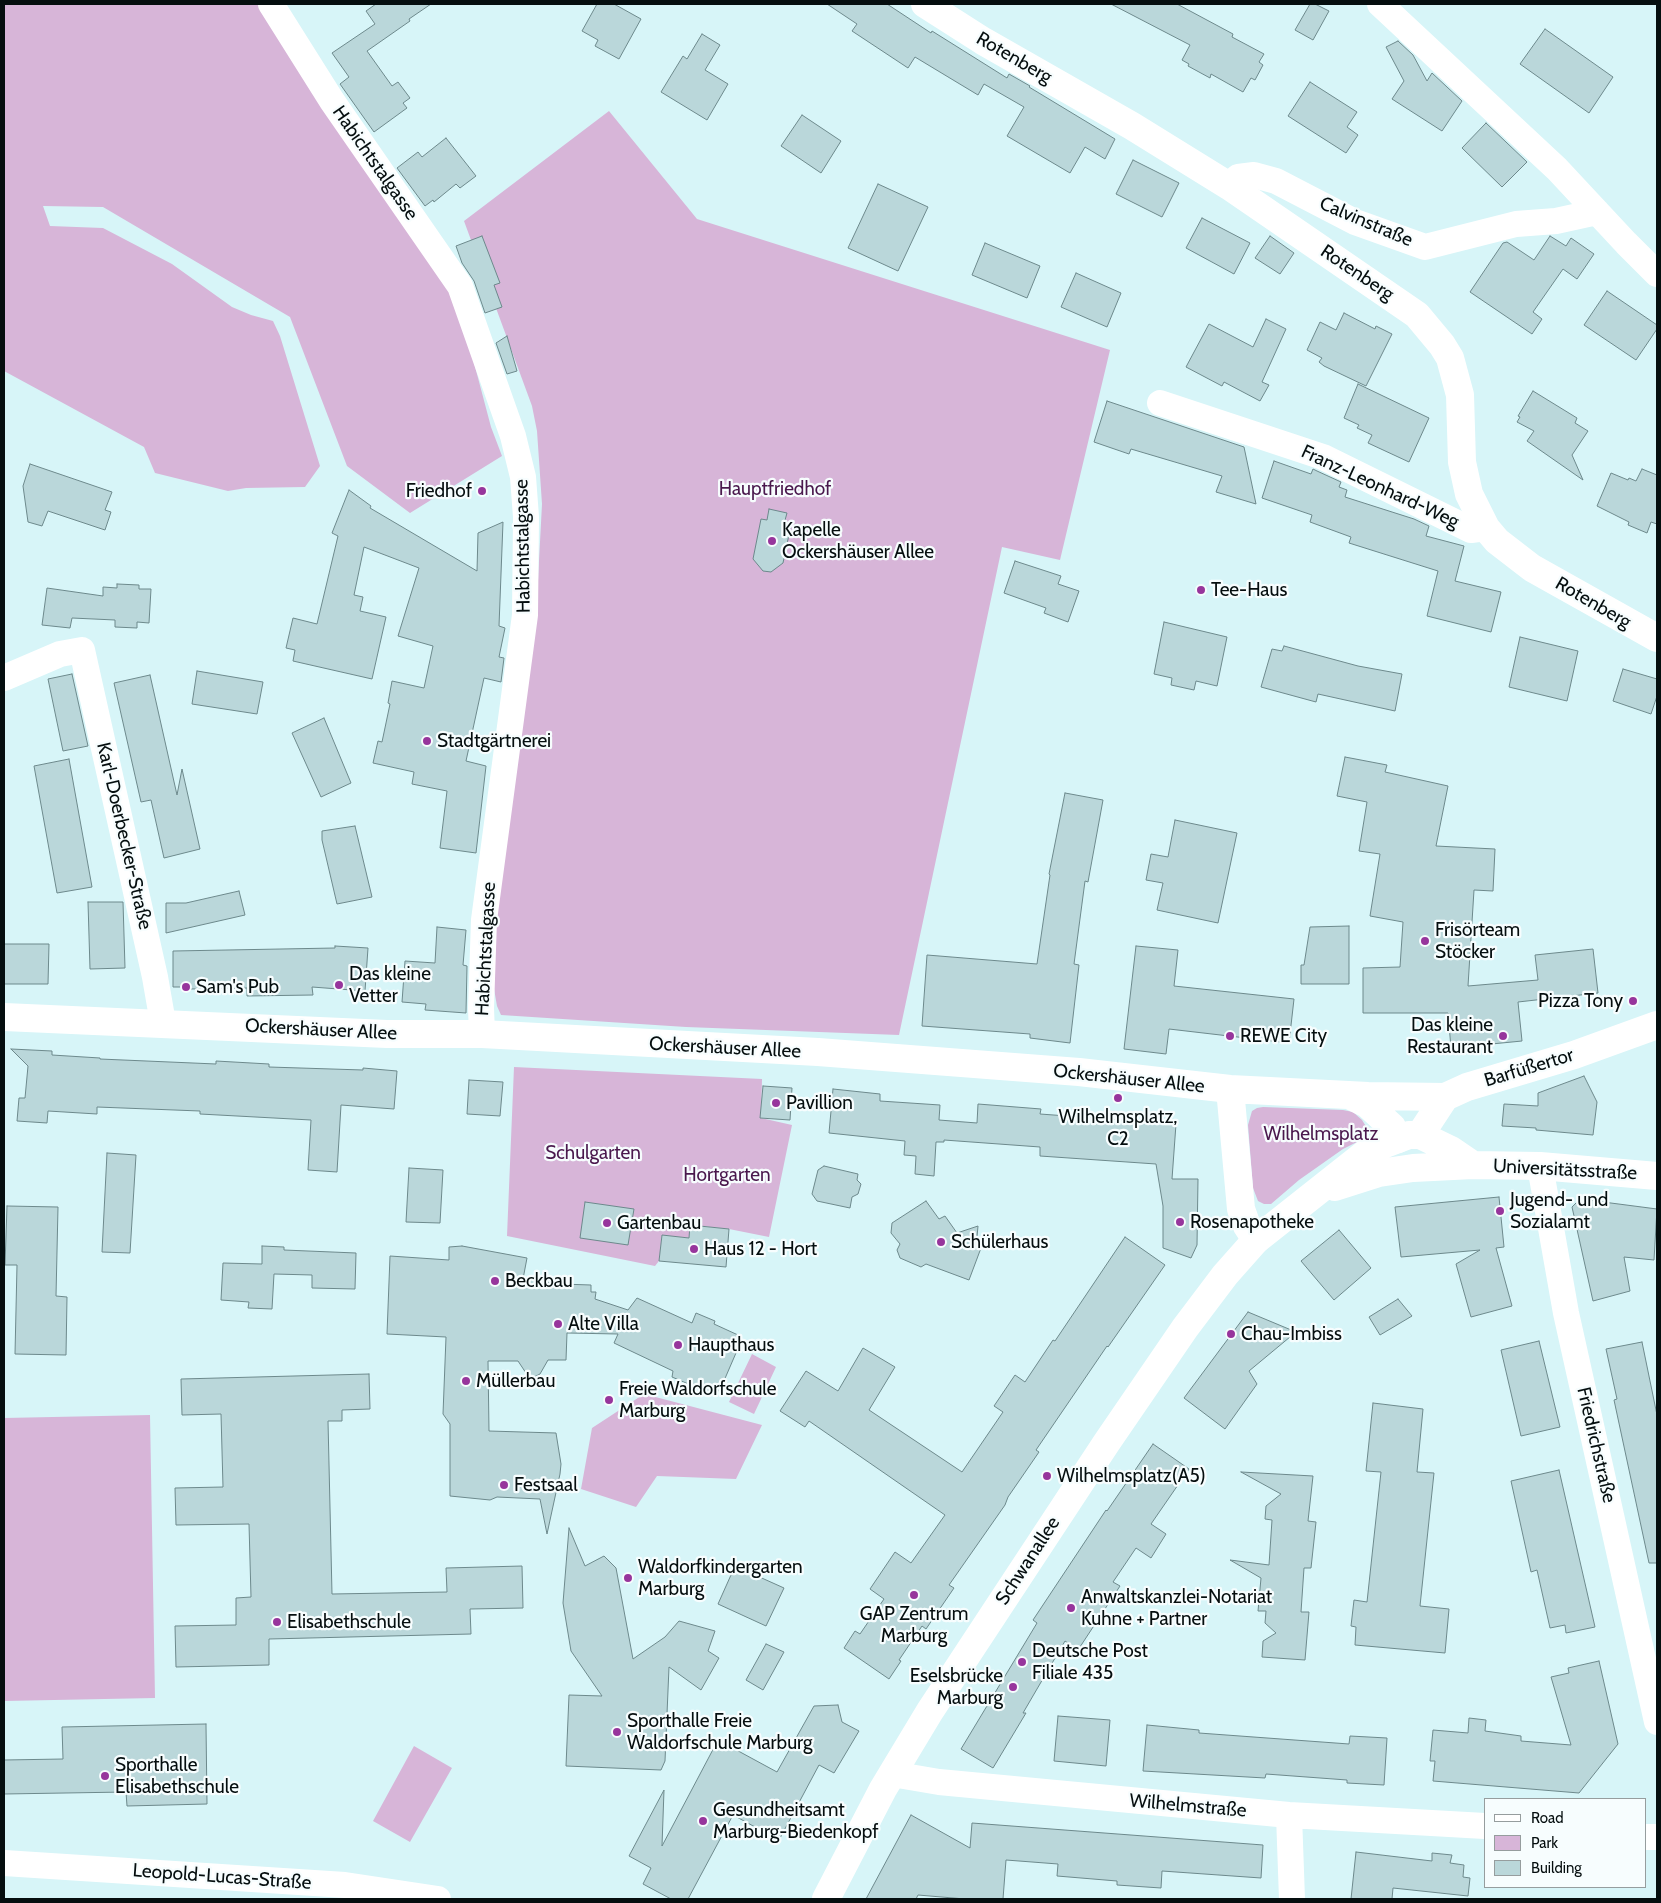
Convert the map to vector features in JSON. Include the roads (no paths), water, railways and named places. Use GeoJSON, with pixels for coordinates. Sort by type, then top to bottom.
{"type":"FeatureCollection","features":[{"type":"Feature","properties":{"kind":"street","name":"Habichtstalgasse"},"geometry":{"type":"LineString","coordinates":[[271,4],[332,102],[460,286],[513,436],[523,477],[526,517],[525,615],[484,920],[482,1034]]}},
{"type":"Feature","properties":{"kind":"street","name":"Rotenberg"},"geometry":{"type":"LineString","coordinates":[[925,4],[983,41],[1132,126],[1229,186],[1417,315],[1442,345],[1450,358],[1460,395],[1462,462],[1469,494],[1486,528],[1497,541],[1532,568],[1657,638]]}},
{"type":"Feature","properties":{"kind":"street"},"geometry":{"type":"LineString","coordinates":[[1380,4],[1557,169],[1657,274]]}},
{"type":"Feature","properties":{"kind":"street","name":"Calvinstraße"},"geometry":{"type":"LineString","coordinates":[[1229,186],[1238,177],[1254,175],[1276,181],[1355,222],[1426,247],[1516,224],[1556,221],[1597,212]]}},
{"type":"Feature","properties":{"kind":"street","name":"Franz-Leonhard-Weg"},"geometry":{"type":"LineString","coordinates":[[1160,403],[1323,457],[1471,530],[1486,528]]}},
{"type":"Feature","properties":{"kind":"street","name":"Karl-Doerbecker-Straße"},"geometry":{"type":"LineString","coordinates":[[4,678],[60,654],[82,650],[155,978],[163,1023]]}},
{"type":"Feature","properties":{"kind":"street","name":"Ockershäuser Allee"},"geometry":{"type":"LineString","coordinates":[[4,1017],[387,1034],[482,1034],[818,1052],[1079,1072],[1230,1089],[1349,1095],[1445,1097]]}},
{"type":"Feature","properties":{"kind":"street","name":"Barfüßertor"},"geometry":{"type":"LineString","coordinates":[[1445,1097],[1467,1087],[1574,1054],[1657,1025]]}},
{"type":"Feature","properties":{"kind":"street"},"geometry":{"type":"LineString","coordinates":[[1230,1089],[1241,1209],[1247,1226],[1256,1240],[1366,1153],[1409,1137],[1445,1097]]}},
{"type":"Feature","properties":{"kind":"street"},"geometry":{"type":"LineString","coordinates":[[1349,1095],[1367,1104],[1392,1127],[1409,1137]]}},
{"type":"Feature","properties":{"kind":"street","name":"Universitätsstraße"},"geometry":{"type":"LineString","coordinates":[[1409,1137],[1451,1150],[1473,1165]]}},
{"type":"Feature","properties":{"kind":"street","name":"Universitätsstraße"},"geometry":{"type":"LineString","coordinates":[[1312,1196],[1364,1176],[1412,1168],[1473,1165],[1540,1166],[1657,1176]]}},
{"type":"Feature","properties":{"kind":"street","name":"Friedrichstraße"},"geometry":{"type":"LineString","coordinates":[[1540,1166],[1566,1313],[1657,1722]]}},
{"type":"Feature","properties":{"kind":"street","name":"Schwanallee"},"geometry":{"type":"LineString","coordinates":[[826,1899],[892,1774],[936,1703],[1102,1449],[1208,1297],[1256,1240]]}},
{"type":"Feature","properties":{"kind":"street","name":"Wilhelmstraße"},"geometry":{"type":"LineString","coordinates":[[892,1774],[948,1783],[1289,1815],[1484,1826]]}},
{"type":"Feature","properties":{"kind":"street"},"geometry":{"type":"LineString","coordinates":[[1289,1815],[1292,1899]]}},
{"type":"Feature","properties":{"kind":"street","name":"Leopold-Lucas-Straße"},"geometry":{"type":"LineString","coordinates":[[4,1863],[345,1884],[438,1899]]}},
{"type":"Feature","properties":{"kind":"place","name":"Friedhof"},"geometry":{"type":"Point","coordinates":[482,491]}},
{"type":"Feature","properties":{"kind":"place","name":"Kapelle Ockershäuser Allee"},"geometry":{"type":"Point","coordinates":[772,541]}},
{"type":"Feature","properties":{"kind":"place","name":"Tee-Haus"},"geometry":{"type":"Point","coordinates":[1201,590]}},
{"type":"Feature","properties":{"kind":"place","name":"Stadtgärtnerei"},"geometry":{"type":"Point","coordinates":[427,741]}},
{"type":"Feature","properties":{"kind":"place","name":"Frisörteam Stöcker"},"geometry":{"type":"Point","coordinates":[1425,941]}},
{"type":"Feature","properties":{"kind":"place","name":"Das kleine Vetter"},"geometry":{"type":"Point","coordinates":[339,985]}},
{"type":"Feature","properties":{"kind":"place","name":"Sam's Pub"},"geometry":{"type":"Point","coordinates":[186,987]}},
{"type":"Feature","properties":{"kind":"place","name":"Pizza Tony"},"geometry":{"type":"Point","coordinates":[1633,1001]}},
{"type":"Feature","properties":{"kind":"place","name":"REWE City"},"geometry":{"type":"Point","coordinates":[1230,1036]}},
{"type":"Feature","properties":{"kind":"place","name":"Das kleine Restaurant"},"geometry":{"type":"Point","coordinates":[1503,1036]}},
{"type":"Feature","properties":{"kind":"place","name":"Wilhelmsplatz, C2"},"geometry":{"type":"Point","coordinates":[1118,1098]}},
{"type":"Feature","properties":{"kind":"place","name":"Pavillion"},"geometry":{"type":"Point","coordinates":[776,1103]}},
{"type":"Feature","properties":{"kind":"place","name":"Jugend- und Sozialamt"},"geometry":{"type":"Point","coordinates":[1500,1211]}},
{"type":"Feature","properties":{"kind":"place","name":"Rosenapotheke"},"geometry":{"type":"Point","coordinates":[1180,1222]}},
{"type":"Feature","properties":{"kind":"place","name":"Gartenbau"},"geometry":{"type":"Point","coordinates":[607,1223]}},
{"type":"Feature","properties":{"kind":"place","name":"Schülerhaus"},"geometry":{"type":"Point","coordinates":[941,1242]}},
{"type":"Feature","properties":{"kind":"place","name":"Haus 12 - Hort"},"geometry":{"type":"Point","coordinates":[694,1249]}},
{"type":"Feature","properties":{"kind":"place","name":"Beckbau"},"geometry":{"type":"Point","coordinates":[495,1281]}},
{"type":"Feature","properties":{"kind":"place","name":"Alte Villa"},"geometry":{"type":"Point","coordinates":[558,1324]}},
{"type":"Feature","properties":{"kind":"place","name":"Chau-Imbiss"},"geometry":{"type":"Point","coordinates":[1231,1334]}},
{"type":"Feature","properties":{"kind":"place","name":"Haupthaus"},"geometry":{"type":"Point","coordinates":[678,1345]}},
{"type":"Feature","properties":{"kind":"place","name":"Müllerbau"},"geometry":{"type":"Point","coordinates":[466,1381]}},
{"type":"Feature","properties":{"kind":"place","name":"Freie Waldorfschule Marburg"},"geometry":{"type":"Point","coordinates":[609,1400]}},
{"type":"Feature","properties":{"kind":"place","name":"Wilhelmsplatz(A5)"},"geometry":{"type":"Point","coordinates":[1047,1476]}},
{"type":"Feature","properties":{"kind":"place","name":"Festsaal"},"geometry":{"type":"Point","coordinates":[504,1485]}},
{"type":"Feature","properties":{"kind":"place","name":"Waldorfkindergarten Marburg"},"geometry":{"type":"Point","coordinates":[628,1578]}},
{"type":"Feature","properties":{"kind":"place","name":"GAP Zentrum Marburg"},"geometry":{"type":"Point","coordinates":[914,1595]}},
{"type":"Feature","properties":{"kind":"place","name":"Anwaltskanzlei-Notariat Kuhne + Partner"},"geometry":{"type":"Point","coordinates":[1071,1608]}},
{"type":"Feature","properties":{"kind":"place","name":"Elisabethschule"},"geometry":{"type":"Point","coordinates":[277,1622]}},
{"type":"Feature","properties":{"kind":"place","name":"Deutsche Post Filiale 435"},"geometry":{"type":"Point","coordinates":[1022,1662]}},
{"type":"Feature","properties":{"kind":"place","name":"Eselsbrücke Marburg"},"geometry":{"type":"Point","coordinates":[1013,1687]}},
{"type":"Feature","properties":{"kind":"place","name":"Sporthalle Freie Waldorfschule Marburg"},"geometry":{"type":"Point","coordinates":[617,1732]}},
{"type":"Feature","properties":{"kind":"place","name":"Sporthalle Elisabethschule"},"geometry":{"type":"Point","coordinates":[105,1776]}},
{"type":"Feature","properties":{"kind":"place","name":"Gesundheitsamt Marburg-Biedenkopf"},"geometry":{"type":"Point","coordinates":[703,1821]}},
{"type":"Feature","properties":{"kind":"park label","name":"Hauptfriedhof"},"geometry":{"type":"Point","coordinates":[775,489]}},
{"type":"Feature","properties":{"kind":"park label","name":"Wilhelmsplatz"},"geometry":{"type":"Point","coordinates":[1321,1134]}},
{"type":"Feature","properties":{"kind":"park label","name":"Schulgarten"},"geometry":{"type":"Point","coordinates":[593,1153]}},
{"type":"Feature","properties":{"kind":"park label","name":"Hortgarten"},"geometry":{"type":"Point","coordinates":[727,1175]}}]}
